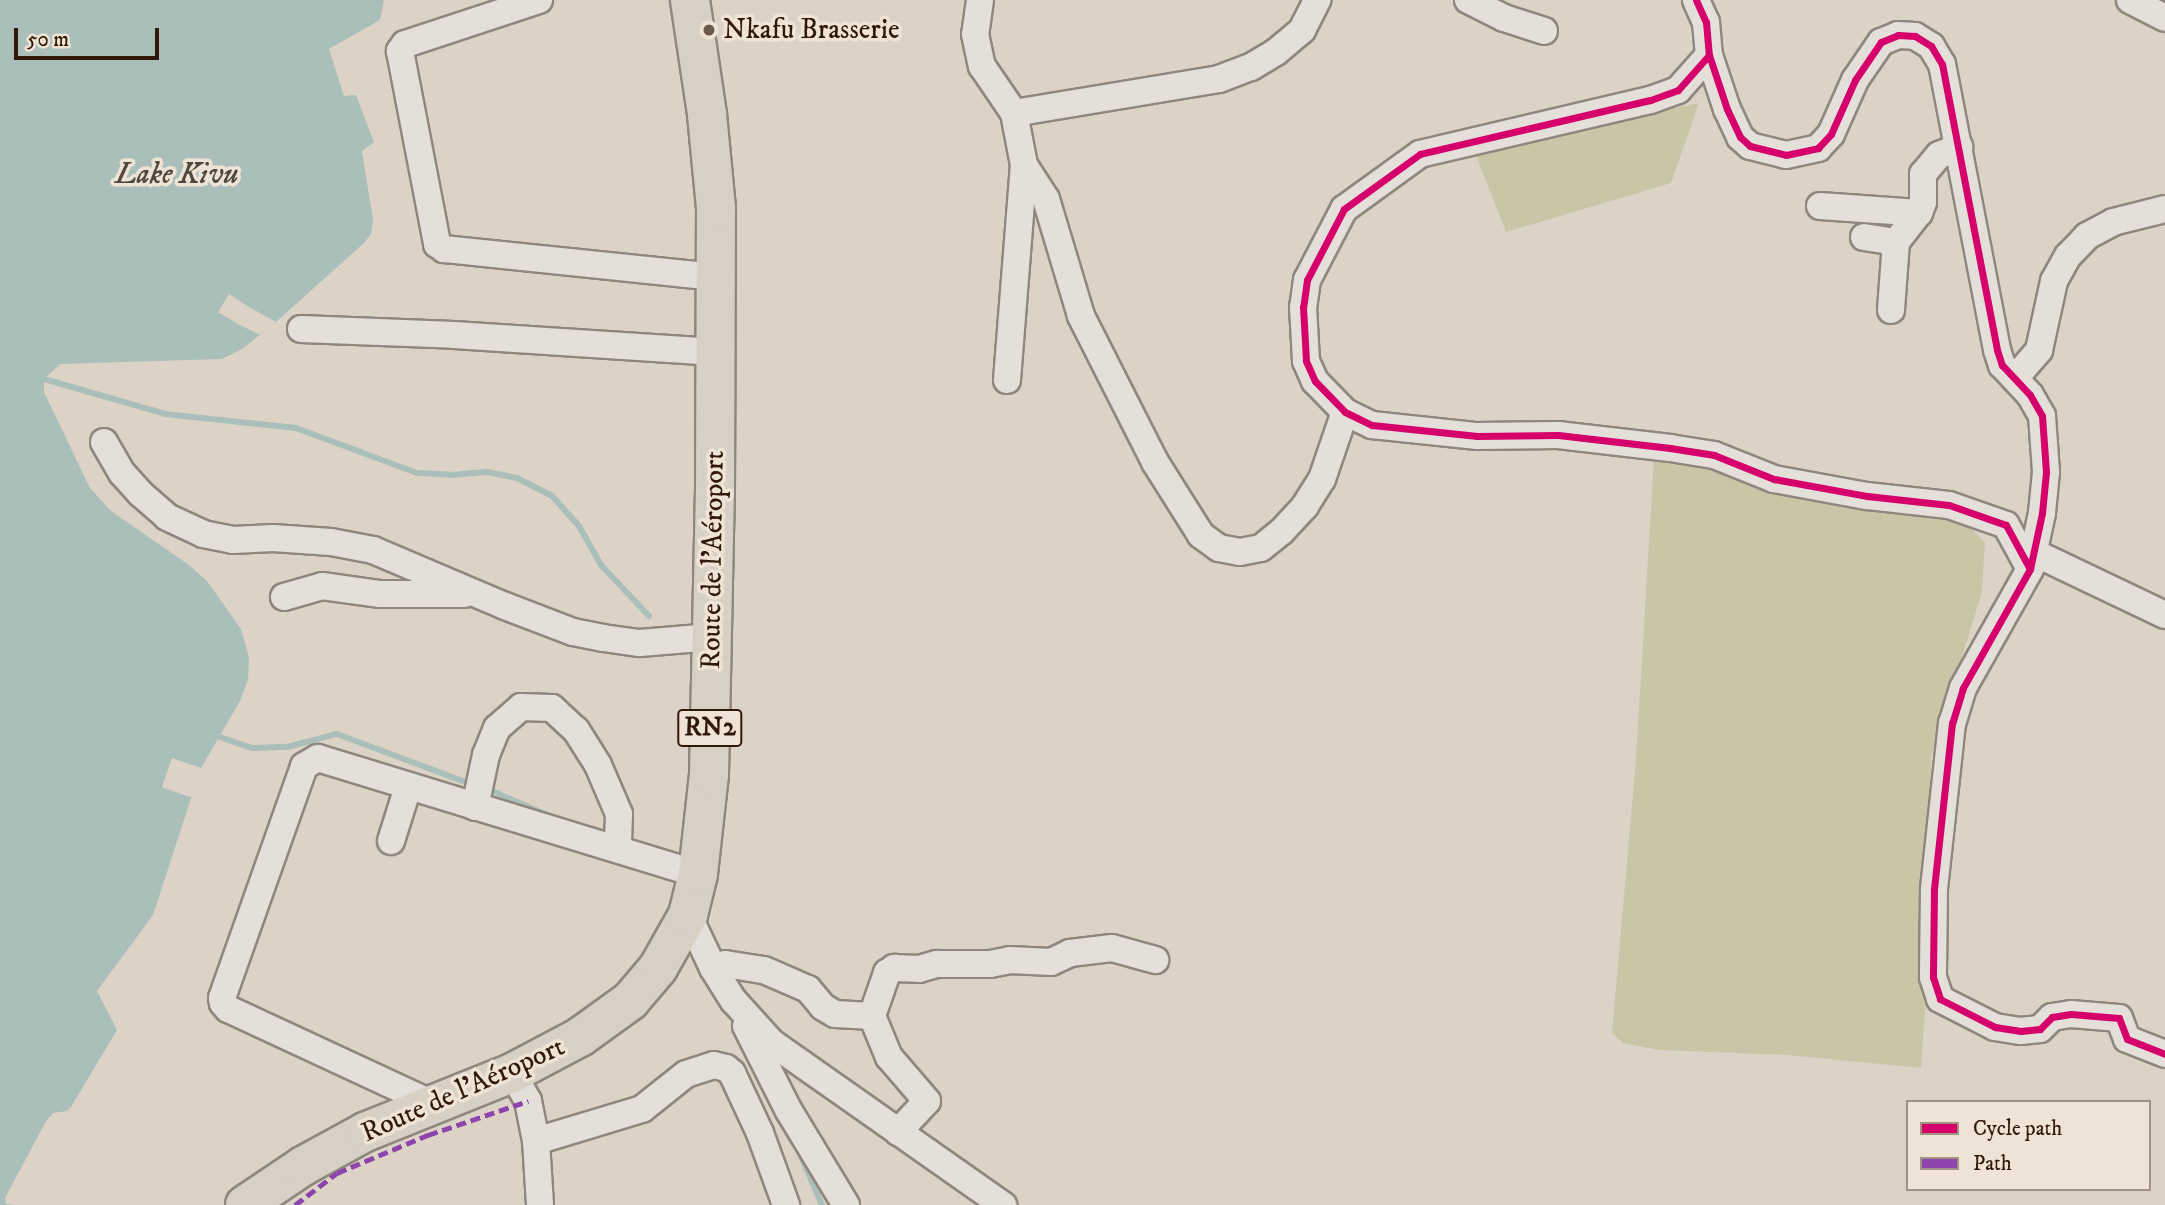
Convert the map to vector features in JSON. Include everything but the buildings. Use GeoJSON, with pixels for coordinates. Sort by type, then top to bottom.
{"type":"FeatureCollection","features":[{"type":"Feature","properties":{"kind":"highway","name":"Route de l'Aéroport"},"geometry":{"type":"LineString","coordinates":[[246,1205],[303,1166],[365,1132],[512,1073],[580,1037],[630,1001],[658,968],[688,915],[698,874],[709,774],[716,208],[707,114],[690,0]]}},
{"type":"Feature","properties":{"kind":"street"},"geometry":{"type":"LineString","coordinates":[[539,0],[405,44],[400,51],[437,244],[444,249],[715,277]]}},
{"type":"Feature","properties":{"kind":"street"},"geometry":{"type":"LineString","coordinates":[[980,0],[975,34],[982,66],[1014,113],[1024,165],[1007,380]]}},
{"type":"Feature","properties":{"kind":"street"},"geometry":{"type":"LineString","coordinates":[[1014,113],[1219,79],[1251,67],[1276,52],[1302,30],[1317,0]]}},
{"type":"Feature","properties":{"kind":"street"},"geometry":{"type":"LineString","coordinates":[[1468,0],[1504,18],[1544,31]]}},
{"type":"Feature","properties":{"kind":"street"},"geometry":{"type":"LineString","coordinates":[[1696,0],[1706,22],[1709,55],[1727,109],[1740,137],[1750,146],[1765,151],[1801,154],[1818,148],[1831,134],[1855,80],[1881,42],[1898,34],[1915,36],[1931,46],[1942,64],[1997,350],[2002,365],[2031,396],[2042,416],[2046,472],[2042,513],[2031,560],[1963,688],[1952,723],[1934,890],[1933,977],[1940,999],[1995,1027],[2021,1031],[2040,1028],[2052,1017],[2071,1014],[2119,1018],[2127,1039],[2165,1054]]}},
{"type":"Feature","properties":{"kind":"street"},"geometry":{"type":"LineString","coordinates":[[2130,0],[2165,18]]}},
{"type":"Feature","properties":{"kind":"street"},"geometry":{"type":"LineString","coordinates":[[1709,55],[1678,90],[1659,97],[1420,154],[1344,209],[1307,280],[1303,307],[1306,361],[1315,381],[1346,412],[1372,425],[1477,436],[1558,435],[1670,448],[1714,455],[1774,479],[1867,496],[1949,505],[2006,525],[2031,560],[2165,615]]}},
{"type":"Feature","properties":{"kind":"street"},"geometry":{"type":"LineString","coordinates":[[1891,310],[1896,242],[1919,213],[1923,202],[1923,174],[1928,165],[1947,150],[1959,147]]}},
{"type":"Feature","properties":{"kind":"street"},"geometry":{"type":"LineString","coordinates":[[1024,165],[1046,199],[1082,316],[1098,353],[1155,462],[1201,535],[1219,548],[1240,552],[1261,548],[1281,532],[1305,506],[1322,479],[1346,412]]}},
{"type":"Feature","properties":{"kind":"street"},"geometry":{"type":"LineString","coordinates":[[1820,205],[1919,213]]}},
{"type":"Feature","properties":{"kind":"street"},"geometry":{"type":"LineString","coordinates":[[2015,378],[2039,349],[2054,281],[2068,256],[2087,236],[2113,222],[2165,209]]}},
{"type":"Feature","properties":{"kind":"street"},"geometry":{"type":"LineString","coordinates":[[1864,237],[1896,242]]}},
{"type":"Feature","properties":{"kind":"street"},"geometry":{"type":"LineString","coordinates":[[302,329],[454,335],[715,352]]}},
{"type":"Feature","properties":{"kind":"street"},"geometry":{"type":"LineString","coordinates":[[104,442],[122,473],[141,494],[167,517],[204,534],[233,540],[273,538],[331,542],[373,550],[573,632],[640,643],[712,637]]}},
{"type":"Feature","properties":{"kind":"street"},"geometry":{"type":"LineString","coordinates":[[284,597],[322,586],[380,594],[476,594]]}},
{"type":"Feature","properties":{"kind":"street"},"geometry":{"type":"LineString","coordinates":[[475,807],[486,755],[498,728],[521,707],[552,708],[576,730],[598,765],[619,814],[618,849]]}},
{"type":"Feature","properties":{"kind":"street"},"geometry":{"type":"LineString","coordinates":[[435,1105],[228,1009],[222,998],[304,766],[318,758],[698,874]]}},
{"type":"Feature","properties":{"kind":"street"},"geometry":{"type":"LineString","coordinates":[[391,841],[408,787]]}},
{"type":"Feature","properties":{"kind":"street"},"geometry":{"type":"LineString","coordinates":[[688,915],[789,1111],[846,1205]]}},
{"type":"Feature","properties":{"kind":"street"},"geometry":{"type":"LineString","coordinates":[[898,1132],[927,1101],[889,1057],[872,1016],[887,973],[894,968],[919,969],[937,964],[990,964],[1010,960],[1051,962],[1070,953],[1112,948],[1155,960]]}},
{"type":"Feature","properties":{"kind":"street"},"geometry":{"type":"LineString","coordinates":[[713,968],[725,964],[764,970],[808,989],[823,1007],[835,1014],[872,1016]]}},
{"type":"Feature","properties":{"kind":"street"},"geometry":{"type":"LineString","coordinates":[[734,1001],[771,1042],[1003,1205]]}},
{"type":"Feature","properties":{"kind":"street"},"geometry":{"type":"LineString","coordinates":[[536,1140],[642,1109],[686,1074],[714,1065],[726,1068],[732,1073],[760,1133],[786,1205]]}},
{"type":"Feature","properties":{"kind":"street"},"geometry":{"type":"LineString","coordinates":[[512,1073],[528,1101],[536,1140],[540,1205]]}},
{"type":"Feature","properties":{"kind":"shaded area"},"geometry":{"type":"Polygon","coordinates":[[[1699,103],[1671,183],[1506,232],[1473,148],[1699,103]]]}},
{"type":"Feature","properties":{"kind":"shaded area"},"geometry":{"type":"Polygon","coordinates":[[[1654,458],[1957,513],[1985,543],[1982,592],[1931,757],[1926,995],[1921,1068],[1788,1055],[1659,1050],[1623,1043],[1612,1033],[1636,759],[1654,458]]]}},
{"type":"Feature","properties":{"kind":"water","name":"Lake Kivu"},"geometry":{"type":"Polygon","coordinates":[[[0,0],[384,0],[380,20],[329,49],[344,96],[356,95],[374,142],[362,151],[373,220],[371,234],[364,243],[276,322],[242,349],[222,359],[60,364],[44,379],[44,392],[90,488],[111,511],[189,565],[207,581],[241,629],[249,657],[248,680],[240,701],[201,768],[153,915],[97,991],[117,1030],[71,1107],[67,1111],[53,1113],[46,1121],[5,1198],[6,1204],[18,1205],[0,1205],[0,0]]]}},
{"type":"Feature","properties":{"kind":"pier"},"geometry":{"type":"Polygon","coordinates":[[[229,294],[276,322],[260,335],[238,324],[218,312],[229,294]]]}},
{"type":"Feature","properties":{"kind":"pier"},"geometry":{"type":"Polygon","coordinates":[[[172,758],[201,768],[191,797],[162,787],[172,758]]]}},
{"type":"Feature","properties":{"kind":"waterway"},"geometry":{"type":"LineString","coordinates":[[44,379],[165,414],[296,428],[417,473],[452,475],[488,472],[517,478],[552,496],[579,526],[601,565],[649,616]]}},
{"type":"Feature","properties":{"kind":"waterway"},"geometry":{"type":"LineString","coordinates":[[217,736],[252,748],[287,747],[337,734],[463,781]]}},
{"type":"Feature","properties":{"kind":"waterway"},"geometry":{"type":"LineString","coordinates":[[492,791],[552,817]]}},
{"type":"Feature","properties":{"kind":"waterway"},"geometry":{"type":"LineString","coordinates":[[798,1149],[822,1205]]}},
{"type":"Feature","properties":{"kind":"marked path"},"geometry":{"type":"LineString","coordinates":[[295,1205],[337,1173],[428,1135],[528,1101]]}},
{"type":"Feature","properties":{"kind":"cycle path"},"geometry":{"type":"LineString","coordinates":[[1696,0],[1706,22],[1709,55],[1678,90],[1650,100],[1420,154],[1344,209],[1307,280],[1303,307],[1306,361],[1315,381],[1345,412],[1372,425],[1477,436],[1558,435],[1670,448],[1714,455],[1774,479],[1867,496],[1949,505],[2006,525],[2030,569]]}},
{"type":"Feature","properties":{"kind":"cycle path"},"geometry":{"type":"LineString","coordinates":[[1709,55],[1727,109],[1740,137],[1750,146],[1786,155],[1818,148],[1831,134],[1855,80],[1881,42],[1898,35],[1915,36],[1931,46],[1942,64],[1997,350],[2002,365],[2030,395],[2042,416],[2046,472],[2042,513],[2030,569],[1963,688],[1952,723],[1934,890],[1933,977],[1940,999],[1995,1027],[2021,1031],[2040,1029],[2052,1017],[2071,1014],[2119,1018],[2127,1039],[2165,1054]]}},
{"type":"Feature","properties":{"kind":"place","name":"Nkafu Brasserie"},"geometry":{"type":"Point","coordinates":[709,30]}}]}
